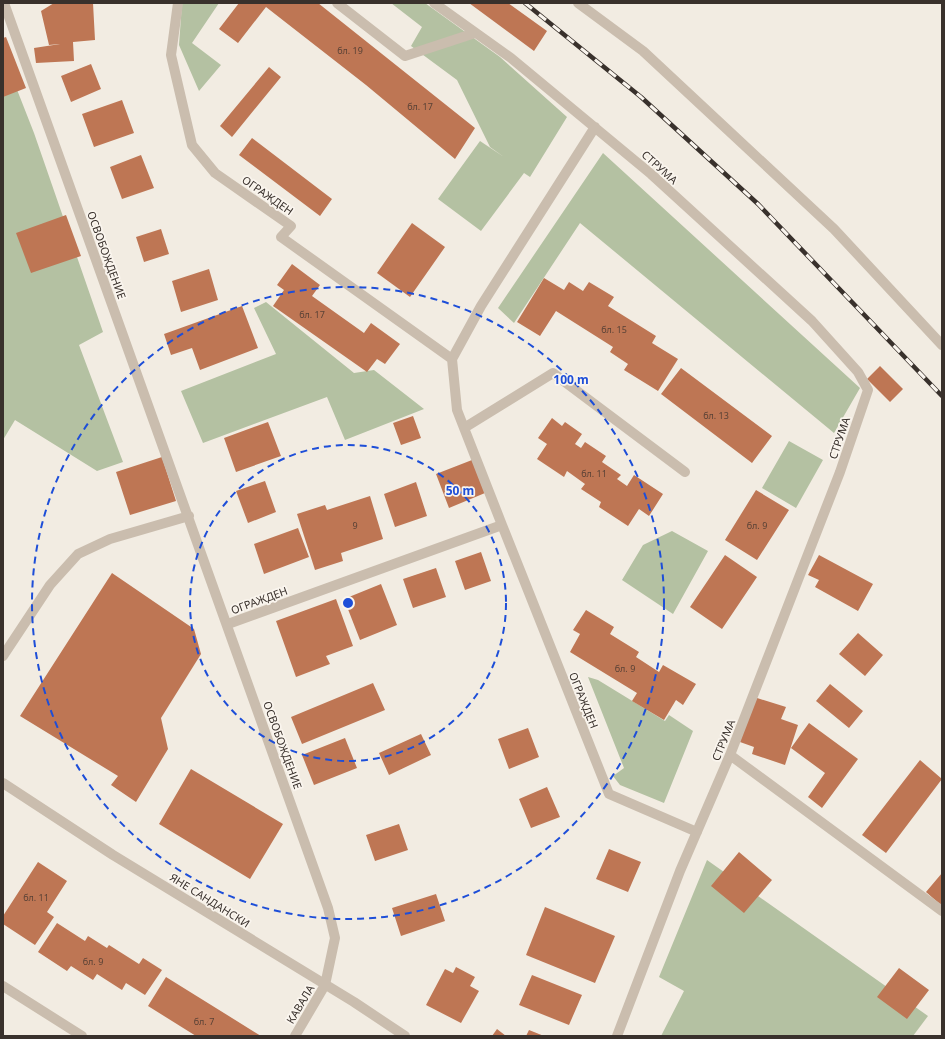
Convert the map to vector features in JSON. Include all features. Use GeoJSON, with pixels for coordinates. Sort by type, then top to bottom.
{"type":"FeatureCollection","features":[{"type":"Feature","properties":{"kind":"street","name":"ОСВОБОЖДЕНИЕ"},"geometry":{"type":"LineString","coordinates":[[4,3],[228,624],[328,908],[335,938],[326,985]]}},
{"type":"Feature","properties":{"kind":"street","name":"ОГРАЖДЕН"},"geometry":{"type":"LineString","coordinates":[[178,3],[172,55],[192,145],[215,173],[291,226],[281,237],[452,359],[457,410],[609,794],[698,832]]}},
{"type":"Feature","properties":{"kind":"street"},"geometry":{"type":"LineString","coordinates":[[337,3],[405,56],[475,33]]}},
{"type":"Feature","properties":{"kind":"street","name":"СТРУМА"},"geometry":{"type":"LineString","coordinates":[[434,3],[511,58],[657,180],[812,321],[858,372],[868,390],[840,472],[730,755],[680,871],[618,1036]]}},
{"type":"Feature","properties":{"kind":"street"},"geometry":{"type":"LineString","coordinates":[[578,3],[642,51],[834,229],[942,345]]}},
{"type":"Feature","properties":{"kind":"street"},"geometry":{"type":"LineString","coordinates":[[452,359],[481,306],[595,127]]}},
{"type":"Feature","properties":{"kind":"street"},"geometry":{"type":"LineString","coordinates":[[464,428],[553,373],[685,472]]}},
{"type":"Feature","properties":{"kind":"street"},"geometry":{"type":"LineString","coordinates":[[3,656],[50,585],[78,554],[110,539],[189,516]]}},
{"type":"Feature","properties":{"kind":"street","name":"ОГРАЖДЕН"},"geometry":{"type":"LineString","coordinates":[[228,624],[502,525]]}},
{"type":"Feature","properties":{"kind":"street"},"geometry":{"type":"LineString","coordinates":[[730,755],[942,911]]}},
{"type":"Feature","properties":{"kind":"street","name":"ЯНЕ САНДАНСКИ"},"geometry":{"type":"LineString","coordinates":[[3,783],[113,855],[326,985],[405,1036]]}},
{"type":"Feature","properties":{"kind":"street","name":"КАВАЛА"},"geometry":{"type":"LineString","coordinates":[[295,1036],[326,985]]}},
{"type":"Feature","properties":{"kind":"street"},"geometry":{"type":"LineString","coordinates":[[3,986],[82,1036]]}},
{"type":"Feature","properties":{"kind":"green space"},"geometry":{"type":"Polygon","coordinates":[[[182,3],[219,3],[192,43],[221,65],[199,91],[179,45],[182,3]]]}},
{"type":"Feature","properties":{"kind":"green space"},"geometry":{"type":"Polygon","coordinates":[[[391,3],[425,3],[500,57],[567,117],[530,177],[524,173],[481,231],[438,199],[480,141],[504,157],[490,147],[457,80],[411,46],[422,27],[391,3]]]}},
{"type":"Feature","properties":{"kind":"green space"},"geometry":{"type":"Polygon","coordinates":[[[3,54],[34,133],[103,332],[79,345],[123,462],[97,471],[15,420],[3,440],[3,54]]]}},
{"type":"Feature","properties":{"kind":"green space"},"geometry":{"type":"Polygon","coordinates":[[[603,153],[860,388],[834,433],[580,223],[514,323],[498,308],[603,153]]]}},
{"type":"Feature","properties":{"kind":"green space"},"geometry":{"type":"Polygon","coordinates":[[[266,302],[354,373],[374,370],[424,409],[345,440],[327,397],[203,443],[181,391],[276,354],[254,308],[266,302]]]}},
{"type":"Feature","properties":{"kind":"green space"},"geometry":{"type":"Polygon","coordinates":[[[789,441],[823,460],[796,508],[762,488],[789,441]]]}},
{"type":"Feature","properties":{"kind":"green space"},"geometry":{"type":"Polygon","coordinates":[[[672,531],[708,551],[673,614],[622,580],[643,545],[672,531]]]}},
{"type":"Feature","properties":{"kind":"green space"},"geometry":{"type":"Polygon","coordinates":[[[588,677],[598,680],[665,721],[669,715],[693,731],[664,803],[620,785],[613,776],[624,768],[588,677]]]}},
{"type":"Feature","properties":{"kind":"green space"},"geometry":{"type":"Polygon","coordinates":[[[707,860],[928,1016],[913,1036],[661,1036],[684,991],[659,977],[707,860]]]}},
{"type":"Feature","properties":{"kind":"building"},"geometry":{"type":"Polygon","coordinates":[[[54,3],[93,3],[95,40],[73,42],[74,61],[36,63],[34,48],[60,44],[49,45],[41,11],[54,3]]]}},
{"type":"Feature","properties":{"kind":"building"},"geometry":{"type":"Polygon","coordinates":[[[239,3],[318,3],[475,128],[455,159],[366,85],[266,7],[238,43],[219,29],[239,3]]]}},
{"type":"Feature","properties":{"kind":"building"},"geometry":{"type":"Polygon","coordinates":[[[469,3],[508,3],[547,31],[534,51],[469,3]]]}},
{"type":"Feature","properties":{"kind":"building"},"geometry":{"type":"Polygon","coordinates":[[[6,37],[26,88],[3,97],[3,38],[6,37]]]}},
{"type":"Feature","properties":{"kind":"building"},"geometry":{"type":"Polygon","coordinates":[[[91,64],[101,89],[71,102],[61,76],[91,64]]]}},
{"type":"Feature","properties":{"kind":"building"},"geometry":{"type":"Polygon","coordinates":[[[269,67],[281,77],[232,137],[220,126],[269,67]]]}},
{"type":"Feature","properties":{"kind":"building"},"geometry":{"type":"Polygon","coordinates":[[[122,100],[134,133],[94,147],[82,114],[122,100]]]}},
{"type":"Feature","properties":{"kind":"building"},"geometry":{"type":"Polygon","coordinates":[[[252,138],[332,199],[320,216],[239,155],[252,138]]]}},
{"type":"Feature","properties":{"kind":"building"},"geometry":{"type":"Polygon","coordinates":[[[141,155],[154,188],[122,199],[110,167],[141,155]]]}},
{"type":"Feature","properties":{"kind":"building"},"geometry":{"type":"Polygon","coordinates":[[[66,215],[81,256],[31,273],[16,233],[66,215]]]}},
{"type":"Feature","properties":{"kind":"building"},"geometry":{"type":"Polygon","coordinates":[[[412,223],[445,247],[410,297],[377,273],[412,223]]]}},
{"type":"Feature","properties":{"kind":"building"},"geometry":{"type":"Polygon","coordinates":[[[161,229],[169,254],[144,262],[136,237],[161,229]]]}},
{"type":"Feature","properties":{"kind":"building"},"geometry":{"type":"Polygon","coordinates":[[[292,264],[320,285],[312,296],[364,333],[371,323],[400,344],[385,364],[377,359],[367,372],[273,306],[284,290],[277,285],[292,264]]]}},
{"type":"Feature","properties":{"kind":"building"},"geometry":{"type":"Polygon","coordinates":[[[209,269],[218,300],[181,312],[172,281],[209,269]]]}},
{"type":"Feature","properties":{"kind":"building"},"geometry":{"type":"Polygon","coordinates":[[[544,278],[564,290],[569,282],[583,291],[589,282],[614,297],[608,306],[656,336],[652,343],[678,359],[658,391],[624,370],[628,364],[610,352],[613,347],[556,311],[540,336],[517,322],[544,278]]]}},
{"type":"Feature","properties":{"kind":"building"},"geometry":{"type":"Polygon","coordinates":[[[242,306],[258,348],[200,370],[192,348],[171,355],[164,334],[242,306]]]}},
{"type":"Feature","properties":{"kind":"building"},"geometry":{"type":"Polygon","coordinates":[[[880,366],[903,389],[890,402],[867,379],[880,366]]]}},
{"type":"Feature","properties":{"kind":"building"},"geometry":{"type":"Polygon","coordinates":[[[681,368],[772,436],[752,463],[661,394],[681,368]]]}},
{"type":"Feature","properties":{"kind":"building"},"geometry":{"type":"Polygon","coordinates":[[[413,416],[421,438],[401,445],[393,423],[413,416]]]}},
{"type":"Feature","properties":{"kind":"building"},"geometry":{"type":"Polygon","coordinates":[[[552,418],[562,426],[565,422],[582,434],[575,444],[581,448],[585,442],[606,456],[602,462],[621,475],[617,479],[627,486],[634,475],[663,494],[649,516],[639,509],[628,526],[599,507],[601,502],[581,489],[585,484],[567,471],[564,477],[537,459],[547,444],[538,438],[552,418]]]}},
{"type":"Feature","properties":{"kind":"building"},"geometry":{"type":"Polygon","coordinates":[[[268,422],[281,456],[236,472],[224,438],[268,422]]]}},
{"type":"Feature","properties":{"kind":"building"},"geometry":{"type":"Polygon","coordinates":[[[162,457],[176,501],[130,515],[116,472],[162,457]]]}},
{"type":"Feature","properties":{"kind":"building"},"geometry":{"type":"Polygon","coordinates":[[[472,460],[485,493],[449,508],[436,474],[472,460]]]}},
{"type":"Feature","properties":{"kind":"building"},"geometry":{"type":"Polygon","coordinates":[[[265,481],[276,512],[248,523],[236,491],[265,481]]]}},
{"type":"Feature","properties":{"kind":"building"},"geometry":{"type":"Polygon","coordinates":[[[416,482],[427,516],[395,527],[384,494],[416,482]]]}},
{"type":"Feature","properties":{"kind":"building"},"geometry":{"type":"Polygon","coordinates":[[[756,490],[789,510],[757,560],[725,540],[756,490]]]}},
{"type":"Feature","properties":{"kind":"building"},"geometry":{"type":"Polygon","coordinates":[[[370,496],[383,539],[341,553],[343,561],[315,570],[297,514],[325,505],[327,510],[370,496]]]}},
{"type":"Feature","properties":{"kind":"building"},"geometry":{"type":"Polygon","coordinates":[[[298,528],[309,557],[264,574],[254,544],[298,528]]]}},
{"type":"Feature","properties":{"kind":"building"},"geometry":{"type":"Polygon","coordinates":[[[481,552],[491,581],[465,590],[455,561],[481,552]]]}},
{"type":"Feature","properties":{"kind":"building"},"geometry":{"type":"Polygon","coordinates":[[[725,555],[757,577],[722,629],[690,607],[725,555]]]}},
{"type":"Feature","properties":{"kind":"building"},"geometry":{"type":"Polygon","coordinates":[[[819,555],[873,584],[858,611],[815,587],[819,580],[808,575],[819,555]]]}},
{"type":"Feature","properties":{"kind":"building"},"geometry":{"type":"Polygon","coordinates":[[[436,568],[446,597],[413,608],[403,579],[436,568]]]}},
{"type":"Feature","properties":{"kind":"building"},"geometry":{"type":"Polygon","coordinates":[[[112,573],[194,629],[201,654],[161,718],[168,749],[136,802],[111,785],[118,776],[20,716],[112,573]]]}},
{"type":"Feature","properties":{"kind":"building"},"geometry":{"type":"Polygon","coordinates":[[[381,584],[397,625],[360,640],[344,599],[381,584]]]}},
{"type":"Feature","properties":{"kind":"building"},"geometry":{"type":"Polygon","coordinates":[[[336,599],[353,646],[326,656],[330,664],[296,677],[276,621],[336,599]]]}},
{"type":"Feature","properties":{"kind":"building"},"geometry":{"type":"Polygon","coordinates":[[[586,610],[614,627],[610,634],[639,652],[636,657],[659,672],[663,665],[696,684],[683,705],[676,700],[664,720],[632,701],[637,693],[570,652],[580,634],[573,630],[586,610]]]}},
{"type":"Feature","properties":{"kind":"building"},"geometry":{"type":"Polygon","coordinates":[[[858,633],[883,655],[865,676],[839,654],[858,633]]]}},
{"type":"Feature","properties":{"kind":"building"},"geometry":{"type":"Polygon","coordinates":[[[373,683],[385,710],[302,744],[291,717],[373,683]]]}},
{"type":"Feature","properties":{"kind":"building"},"geometry":{"type":"Polygon","coordinates":[[[830,684],[863,711],[849,728],[816,701],[830,684]]]}},
{"type":"Feature","properties":{"kind":"building"},"geometry":{"type":"Polygon","coordinates":[[[754,697],[786,707],[781,719],[798,725],[785,765],[752,754],[754,747],[740,742],[754,697]]]}},
{"type":"Feature","properties":{"kind":"building"},"geometry":{"type":"Polygon","coordinates":[[[809,723],[858,759],[822,808],[808,797],[825,773],[791,748],[809,723]]]}},
{"type":"Feature","properties":{"kind":"building"},"geometry":{"type":"Polygon","coordinates":[[[528,728],[539,757],[509,769],[498,739],[528,728]]]}},
{"type":"Feature","properties":{"kind":"building"},"geometry":{"type":"Polygon","coordinates":[[[421,734],[431,755],[389,775],[379,753],[421,734]]]}},
{"type":"Feature","properties":{"kind":"building"},"geometry":{"type":"Polygon","coordinates":[[[345,738],[357,768],[314,785],[302,755],[345,738]]]}},
{"type":"Feature","properties":{"kind":"building"},"geometry":{"type":"Polygon","coordinates":[[[920,760],[942,779],[886,853],[862,835],[920,760]]]}},
{"type":"Feature","properties":{"kind":"building"},"geometry":{"type":"Polygon","coordinates":[[[191,769],[283,824],[250,879],[159,824],[191,769]]]}},
{"type":"Feature","properties":{"kind":"building"},"geometry":{"type":"Polygon","coordinates":[[[547,787],[560,817],[531,828],[519,799],[547,787]]]}},
{"type":"Feature","properties":{"kind":"building"},"geometry":{"type":"Polygon","coordinates":[[[399,824],[408,850],[375,861],[366,835],[399,824]]]}},
{"type":"Feature","properties":{"kind":"building"},"geometry":{"type":"Polygon","coordinates":[[[609,849],[641,862],[628,892],[596,879],[609,849]]]}},
{"type":"Feature","properties":{"kind":"building"},"geometry":{"type":"Polygon","coordinates":[[[739,852],[772,880],[744,913],[711,886],[739,852]]]}},
{"type":"Feature","properties":{"kind":"building"},"geometry":{"type":"Polygon","coordinates":[[[38,862],[67,881],[47,912],[54,917],[35,945],[3,924],[3,916],[38,862]]]}},
{"type":"Feature","properties":{"kind":"building"},"geometry":{"type":"Polygon","coordinates":[[[942,873],[942,906],[926,892],[942,873]]]}},
{"type":"Feature","properties":{"kind":"building"},"geometry":{"type":"Polygon","coordinates":[[[436,894],[445,921],[401,936],[392,908],[436,894]]]}},
{"type":"Feature","properties":{"kind":"building"},"geometry":{"type":"Polygon","coordinates":[[[545,907],[615,936],[595,983],[526,955],[545,907]]]}},
{"type":"Feature","properties":{"kind":"building"},"geometry":{"type":"Polygon","coordinates":[[[57,923],[85,941],[88,936],[107,948],[109,945],[139,964],[143,958],[162,970],[145,995],[126,983],[122,990],[97,974],[93,980],[71,966],[67,971],[38,952],[57,923]]]}},
{"type":"Feature","properties":{"kind":"building"},"geometry":{"type":"Polygon","coordinates":[[[456,967],[475,977],[470,986],[479,991],[461,1023],[426,1005],[445,969],[453,973],[456,967]]]}},
{"type":"Feature","properties":{"kind":"building"},"geometry":{"type":"Polygon","coordinates":[[[899,968],[929,990],[907,1019],[877,997],[899,968]]]}},
{"type":"Feature","properties":{"kind":"building"},"geometry":{"type":"Polygon","coordinates":[[[532,975],[582,995],[569,1025],[519,1005],[532,975]]]}},
{"type":"Feature","properties":{"kind":"building"},"geometry":{"type":"Polygon","coordinates":[[[166,977],[261,1036],[196,1036],[148,1006],[166,977]]]}},
{"type":"Feature","properties":{"kind":"building"},"geometry":{"type":"Polygon","coordinates":[[[497,1029],[506,1036],[492,1036],[497,1029]]]}},
{"type":"Feature","properties":{"kind":"building"},"geometry":{"type":"Polygon","coordinates":[[[529,1030],[544,1036],[526,1036],[529,1030]]]}},
{"type":"Feature","properties":{"kind":"railway"},"geometry":{"type":"LineString","coordinates":[[525,3],[641,97],[758,204],[942,396]]}}]}
